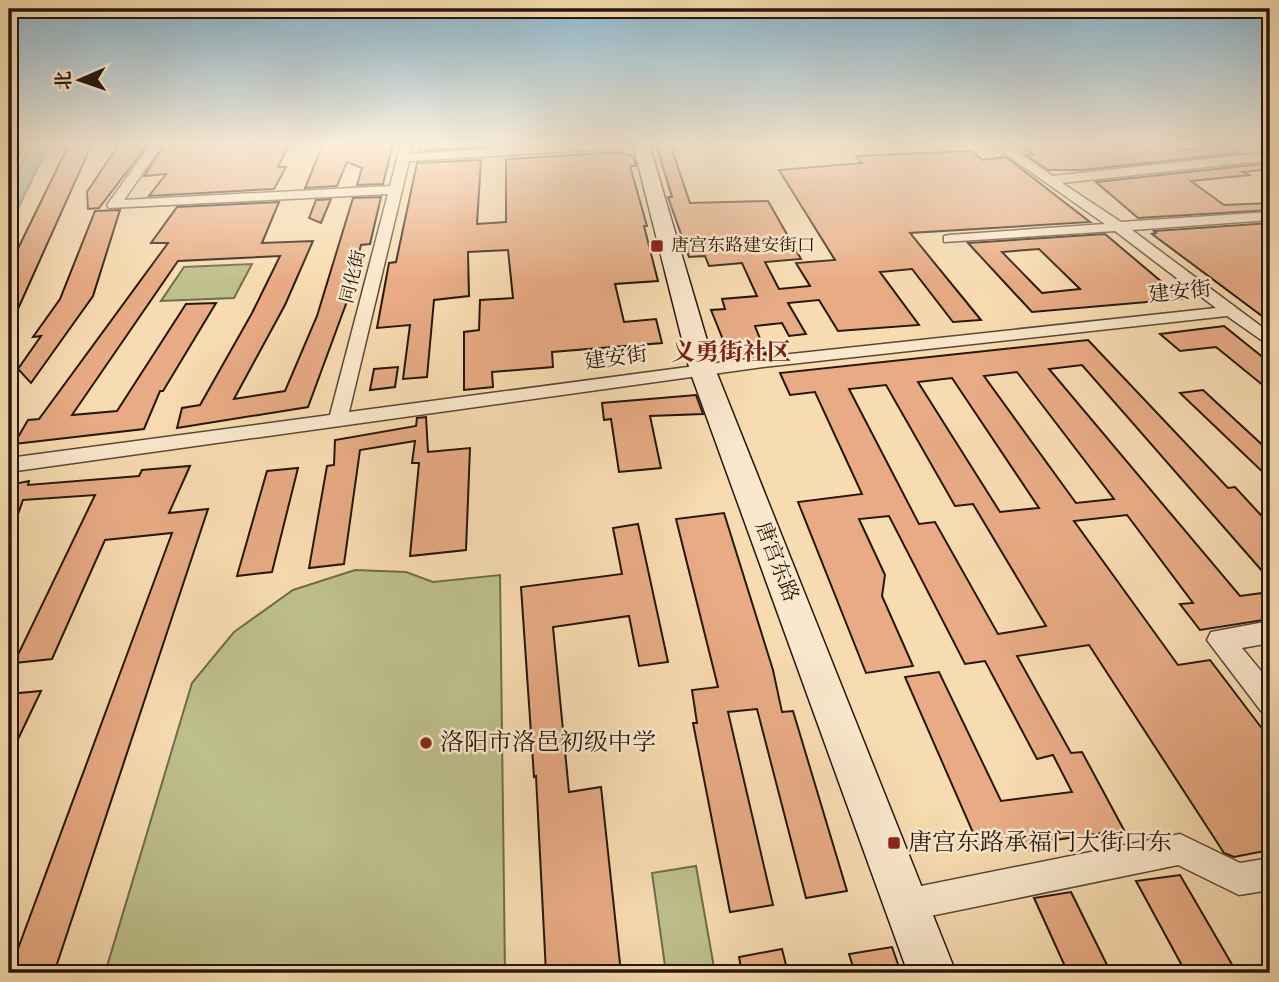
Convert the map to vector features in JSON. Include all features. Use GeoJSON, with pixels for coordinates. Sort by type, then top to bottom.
{"type":"FeatureCollection","features":[{"type":"Feature","properties":{"kind":"street"},"geometry":{"type":"LineString","coordinates":[[125,190],[114,205],[396,190]]}},
{"type":"Feature","properties":{"kind":"street","name":"同化街"},"geometry":{"type":"LineString","coordinates":[[338,420],[396,190]]}},
{"type":"Feature","properties":{"kind":"street","name":"唐宫东路"},"geometry":{"type":"LineString","coordinates":[[654,190],[703,371],[932,973]]}},
{"type":"Feature","properties":{"kind":"street"},"geometry":{"type":"LineString","coordinates":[[1067,190],[1270,341]]}},
{"type":"Feature","properties":{"kind":"street"},"geometry":{"type":"LineString","coordinates":[[949,239],[1270,216]]}},
{"type":"Feature","properties":{"kind":"street","name":"建安街"},"geometry":{"type":"LineString","coordinates":[[9,465],[703,371],[1232,311]]}},
{"type":"Feature","properties":{"kind":"street"},"geometry":{"type":"LineString","coordinates":[[1270,632],[1220,640],[1270,702]]}},
{"type":"Feature","properties":{"kind":"street"},"geometry":{"type":"LineString","coordinates":[[906,905],[1180,849],[1239,880],[1270,874]]}},
{"type":"Feature","properties":{"kind":"green space"},"geometry":{"type":"Polygon","coordinates":[[[252,264],[234,298],[161,301],[184,267],[252,264]]]}},
{"type":"Feature","properties":{"kind":"green space"},"geometry":{"type":"Polygon","coordinates":[[[355,570],[406,572],[433,582],[500,575],[505,973],[105,973],[192,683],[234,632],[293,590],[355,570]]]}},
{"type":"Feature","properties":{"kind":"green space"},"geometry":{"type":"Polygon","coordinates":[[[696,866],[715,973],[666,973],[652,873],[696,866]]]}},
{"type":"Feature","properties":{"kind":"shaded area"},"geometry":{"type":"Polygon","coordinates":[[[9,190],[27,190],[9,227],[9,190]]]}},
{"type":"Feature","properties":{"kind":"building"},"geometry":{"type":"Polygon","coordinates":[[[47,190],[71,190],[9,329],[9,267],[47,190]]]}},
{"type":"Feature","properties":{"kind":"building"},"geometry":{"type":"Polygon","coordinates":[[[113,190],[99,208],[88,209],[87,192],[113,190]]]}},
{"type":"Feature","properties":{"kind":"building"},"geometry":{"type":"Polygon","coordinates":[[[154,190],[259,190],[149,196],[154,190]]]}},
{"type":"Feature","properties":{"kind":"building"},"geometry":{"type":"Polygon","coordinates":[[[411,190],[479,190],[477,224],[506,222],[506,190],[637,190],[658,281],[615,284],[624,322],[656,319],[662,343],[552,352],[553,367],[492,372],[493,387],[464,390],[464,332],[479,330],[480,300],[513,298],[508,250],[468,252],[469,296],[434,300],[427,377],[403,379],[410,325],[377,328],[389,263],[396,262],[411,190]]]}},
{"type":"Feature","properties":{"kind":"building"},"geometry":{"type":"Polygon","coordinates":[[[670,190],[686,190],[690,203],[768,201],[801,259],[765,262],[779,289],[810,286],[796,263],[835,260],[791,190],[1048,190],[1090,222],[910,233],[981,320],[953,322],[912,269],[880,272],[919,325],[838,331],[819,300],[788,303],[806,334],[789,336],[782,323],[755,326],[766,354],[730,357],[711,310],[725,309],[722,299],[757,296],[742,263],[709,266],[705,256],[689,257],[668,197],[672,197],[670,190]]]}},
{"type":"Feature","properties":{"kind":"building"},"geometry":{"type":"Polygon","coordinates":[[[1105,190],[1203,190],[1224,205],[1270,203],[1270,210],[1138,218],[1105,190]]]}},
{"type":"Feature","properties":{"kind":"building"},"geometry":{"type":"Polygon","coordinates":[[[381,197],[370,244],[361,245],[346,304],[308,407],[177,428],[182,408],[200,405],[252,313],[280,256],[178,261],[72,415],[117,411],[186,304],[216,303],[163,391],[160,391],[144,429],[14,444],[28,420],[39,419],[168,243],[151,243],[177,207],[279,202],[262,243],[313,241],[285,305],[234,399],[285,391],[317,316],[353,198],[381,197]]]}},
{"type":"Feature","properties":{"kind":"building"},"geometry":{"type":"Polygon","coordinates":[[[331,199],[321,223],[309,218],[316,200],[331,199]]]}},
{"type":"Feature","properties":{"kind":"building"},"geometry":{"type":"Polygon","coordinates":[[[120,210],[93,296],[31,383],[18,369],[41,336],[33,337],[60,299],[95,211],[120,210]]]}},
{"type":"Feature","properties":{"kind":"building"},"geometry":{"type":"Polygon","coordinates":[[[1270,223],[1270,322],[1152,234],[1156,233],[1154,231],[1270,223]]]}},
{"type":"Feature","properties":{"kind":"building"},"geometry":{"type":"Polygon","coordinates":[[[1105,234],[1182,299],[1032,312],[968,243],[1105,234]],[[1039,249],[1002,252],[1042,293],[1080,289],[1039,249]]]}},
{"type":"Feature","properties":{"kind":"building"},"geometry":{"type":"Polygon","coordinates":[[[1224,326],[1270,363],[1270,391],[1216,347],[1180,351],[1160,334],[1224,326]]]}},
{"type":"Feature","properties":{"kind":"building"},"geometry":{"type":"Polygon","coordinates":[[[1088,340],[1228,488],[1235,487],[1270,525],[1270,580],[1082,365],[1049,369],[1240,596],[1270,592],[1270,619],[1200,630],[1180,604],[1193,603],[1127,515],[1074,521],[1178,665],[1210,660],[1270,739],[1270,850],[1234,857],[1224,853],[1089,645],[1017,656],[1071,753],[1082,752],[1124,830],[981,851],[905,677],[939,672],[1001,801],[1072,792],[1053,755],[1037,759],[985,661],[965,664],[889,516],[859,519],[885,575],[882,596],[913,666],[866,673],[798,502],[862,494],[815,392],[790,395],[780,373],[1088,340]],[[1017,372],[984,376],[1076,503],[1114,499],[1017,372]],[[952,378],[918,382],[1000,512],[1039,508],[952,378]],[[886,385],[849,389],[919,524],[935,522],[998,634],[1046,626],[973,504],[955,506],[886,385]]]}},
{"type":"Feature","properties":{"kind":"building"},"geometry":{"type":"Polygon","coordinates":[[[398,367],[395,387],[370,390],[374,369],[398,367]]]}},
{"type":"Feature","properties":{"kind":"building"},"geometry":{"type":"Polygon","coordinates":[[[1203,390],[1270,452],[1270,479],[1180,393],[1203,390]]]}},
{"type":"Feature","properties":{"kind":"building"},"geometry":{"type":"Polygon","coordinates":[[[696,395],[703,414],[650,416],[661,468],[619,472],[611,419],[604,420],[602,403],[696,395]]]}},
{"type":"Feature","properties":{"kind":"building"},"geometry":{"type":"Polygon","coordinates":[[[426,417],[428,452],[470,448],[466,550],[410,556],[419,463],[412,463],[415,441],[360,450],[344,564],[309,568],[327,466],[334,465],[335,440],[416,426],[417,418],[426,417]]]}},
{"type":"Feature","properties":{"kind":"building"},"geometry":{"type":"Polygon","coordinates":[[[190,466],[169,513],[208,509],[54,973],[9,973],[172,533],[105,540],[52,659],[14,663],[95,495],[23,500],[11,534],[9,485],[29,481],[28,485],[139,476],[142,470],[190,466]]]}},
{"type":"Feature","properties":{"kind":"building"},"geometry":{"type":"Polygon","coordinates":[[[298,468],[272,572],[237,576],[267,471],[298,468]]]}},
{"type":"Feature","properties":{"kind":"building"},"geometry":{"type":"Polygon","coordinates":[[[724,513],[773,670],[782,712],[793,711],[847,891],[806,898],[757,709],[728,712],[773,905],[730,912],[693,723],[697,723],[692,690],[718,687],[676,519],[724,513]]]}},
{"type":"Feature","properties":{"kind":"building"},"geometry":{"type":"Polygon","coordinates":[[[638,524],[668,662],[639,666],[629,616],[553,627],[569,792],[601,787],[621,973],[546,973],[536,776],[534,777],[521,587],[622,574],[613,528],[638,524]]]}},
{"type":"Feature","properties":{"kind":"building"},"geometry":{"type":"Polygon","coordinates":[[[41,691],[9,758],[9,694],[41,691]]]}},
{"type":"Feature","properties":{"kind":"building"},"geometry":{"type":"Polygon","coordinates":[[[1180,875],[1237,973],[1186,973],[1136,881],[1180,875]]]}},
{"type":"Feature","properties":{"kind":"building"},"geometry":{"type":"Polygon","coordinates":[[[1071,892],[1111,973],[1068,973],[1034,898],[1071,892]]]}},
{"type":"Feature","properties":{"kind":"building"},"geometry":{"type":"Polygon","coordinates":[[[892,947],[901,973],[855,973],[849,954],[892,947]]]}},
{"type":"Feature","properties":{"kind":"building"},"geometry":{"type":"Polygon","coordinates":[[[782,949],[788,973],[742,973],[739,957],[782,949]]]}},
{"type":"Feature","properties":{"kind":"place","name":"唐宫东路建安街口"},"geometry":{"type":"Point","coordinates":[657,246]}},
{"type":"Feature","properties":{"kind":"place","name":"洛阳市洛邑初级中学"},"geometry":{"type":"Point","coordinates":[426,743]}},
{"type":"Feature","properties":{"kind":"place","name":"唐宫东路承福门大街口东"},"geometry":{"type":"Point","coordinates":[894,843]}},
{"type":"Feature","properties":{"kind":"district","name":"义勇街社区"},"geometry":{"type":"Point","coordinates":[731,353]}}]}
